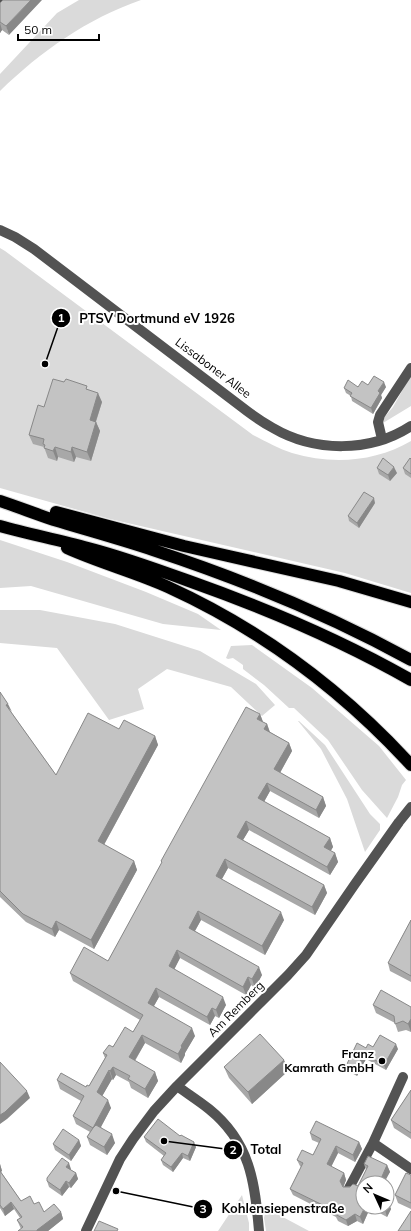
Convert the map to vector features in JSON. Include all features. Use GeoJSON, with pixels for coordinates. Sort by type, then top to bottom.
{"type":"FeatureCollection","features":[{"type":"Feature","properties":{"kind":"highway"},"geometry":{"type":"LineString","coordinates":[[1,502],[57,512],[184,546],[339,581],[411,602]]}},
{"type":"Feature","properties":{"kind":"highway"},"geometry":{"type":"LineString","coordinates":[[1,502],[54,520],[151,549],[211,570],[310,610],[411,660]]}},
{"type":"Feature","properties":{"kind":"highway"},"geometry":{"type":"LineString","coordinates":[[0,526],[88,548],[146,566],[244,601],[320,634],[411,680]]}},
{"type":"Feature","properties":{"kind":"highway"},"geometry":{"type":"LineString","coordinates":[[44,538],[81,555],[136,574],[198,601],[253,633],[318,679],[372,725],[411,765]]}},
{"type":"Feature","properties":{"kind":"street","name":"Lissaboner Allee"},"geometry":{"type":"LineString","coordinates":[[0,230],[15,237],[34,249],[247,411],[274,429],[302,441],[322,445],[359,445],[392,436],[411,426]]}},
{"type":"Feature","properties":{"kind":"street"},"geometry":{"type":"LineString","coordinates":[[382,439],[378,422],[380,415],[411,368]]}},
{"type":"Feature","properties":{"kind":"street","name":"Am Remberg"},"geometry":{"type":"LineString","coordinates":[[86,1231],[120,1159],[154,1111],[306,955],[354,884],[411,807]]}},
{"type":"Feature","properties":{"kind":"street"},"geometry":{"type":"LineString","coordinates":[[349,1188],[373,1143],[403,1077]]}},
{"type":"Feature","properties":{"kind":"street"},"geometry":{"type":"LineString","coordinates":[[177,1086],[210,1110],[220,1119],[235,1138],[252,1172],[258,1228]]}},
{"type":"Feature","properties":{"kind":"street"},"geometry":{"type":"LineString","coordinates":[[373,1143],[411,1169]]}},
{"type":"Feature","properties":{"kind":"shaded area"},"geometry":{"type":"Polygon","coordinates":[[[79,0],[141,0],[83,27],[48,50],[0,91],[0,74],[57,13],[79,0]]]}},
{"type":"Feature","properties":{"kind":"shaded area"},"geometry":{"type":"Polygon","coordinates":[[[0,248],[253,435],[277,447],[307,457],[338,460],[368,457],[397,448],[411,441],[411,593],[345,573],[110,519],[0,488],[0,248]]]}},
{"type":"Feature","properties":{"kind":"shaded area"},"geometry":{"type":"Polygon","coordinates":[[[411,375],[411,406],[383,423],[383,419],[393,407],[411,375]]]}},
{"type":"Feature","properties":{"kind":"shaded area"},"geometry":{"type":"Polygon","coordinates":[[[0,540],[67,562],[146,592],[198,614],[221,630],[163,624],[31,586],[0,588],[0,540]]]}},
{"type":"Feature","properties":{"kind":"shaded area"},"geometry":{"type":"Polygon","coordinates":[[[0,610],[40,610],[115,624],[200,651],[256,684],[275,705],[262,716],[231,687],[167,669],[138,689],[144,709],[109,720],[57,648],[0,643],[0,610]]]}},
{"type":"Feature","properties":{"kind":"shaded area"},"geometry":{"type":"Polygon","coordinates":[[[252,645],[312,688],[379,746],[406,780],[402,785],[398,797],[387,818],[362,790],[328,740],[294,708],[289,708],[264,685],[243,669],[243,665],[233,658],[226,658],[231,646],[252,645]]]}},
{"type":"Feature","properties":{"kind":"shaded area"},"geometry":{"type":"Polygon","coordinates":[[[298,721],[325,745],[370,814],[380,824],[380,830],[365,852],[347,799],[321,749],[298,721]]]}},
{"type":"Feature","properties":{"kind":"shaded area"},"geometry":{"type":"Polygon","coordinates":[[[242,1195],[249,1223],[249,1231],[218,1231],[242,1195]]]}},
{"type":"Feature","properties":{"kind":"shaded area"},"geometry":{"type":"Polygon","coordinates":[[[266,1208],[309,1231],[266,1231],[264,1218],[266,1208]]]}},
{"type":"Feature","properties":{"kind":"building"},"geometry":{"type":"Polygon","coordinates":[[[3,0],[31,0],[6,26],[0,22],[0,3],[3,0]]]}},
{"type":"Feature","properties":{"kind":"building"},"geometry":{"type":"Polygon","coordinates":[[[374,376],[384,382],[378,391],[380,393],[371,408],[350,396],[352,393],[344,388],[348,380],[358,387],[362,381],[368,385],[374,376]]]}},
{"type":"Feature","properties":{"kind":"building"},"geometry":{"type":"Polygon","coordinates":[[[53,379],[64,382],[66,379],[87,386],[86,389],[98,393],[90,420],[96,422],[87,452],[72,447],[71,452],[55,447],[53,451],[44,448],[44,439],[29,435],[38,405],[44,407],[53,379]]]}},
{"type":"Feature","properties":{"kind":"building"},"geometry":{"type":"Polygon","coordinates":[[[383,458],[394,467],[388,475],[377,468],[383,458]]]}},
{"type":"Feature","properties":{"kind":"building"},"geometry":{"type":"Polygon","coordinates":[[[410,458],[411,459],[411,474],[403,468],[410,458]]]}},
{"type":"Feature","properties":{"kind":"building"},"geometry":{"type":"Polygon","coordinates":[[[364,492],[374,498],[357,523],[348,516],[364,492]]]}},
{"type":"Feature","properties":{"kind":"building"},"geometry":{"type":"Polygon","coordinates":[[[0,692],[8,704],[6,705],[56,775],[88,713],[119,729],[124,720],[155,736],[98,841],[134,861],[91,940],[56,921],[52,929],[23,914],[0,891],[0,692]]]}},
{"type":"Feature","properties":{"kind":"building"},"geometry":{"type":"Polygon","coordinates":[[[246,707],[260,714],[257,719],[267,724],[264,729],[289,743],[274,769],[323,797],[316,810],[267,783],[258,798],[330,838],[324,847],[335,853],[327,867],[246,821],[237,837],[324,885],[312,907],[225,859],[216,876],[281,912],[262,946],[198,911],[189,928],[259,967],[252,979],[248,977],[243,987],[177,950],[169,966],[223,997],[216,1010],[212,1008],[207,1017],[156,988],[148,1003],[192,1028],[178,1054],[142,1035],[129,1057],[155,1072],[145,1089],[128,1079],[130,1076],[113,1067],[110,1071],[109,1070],[97,1092],[108,1100],[93,1128],[73,1116],[84,1096],[57,1080],[61,1073],[86,1087],[87,1085],[89,1086],[107,1055],[103,1053],[109,1045],[113,1047],[125,1027],[133,1032],[143,1015],[70,973],[84,947],[108,961],[246,707]]]}},
{"type":"Feature","properties":{"kind":"building"},"geometry":{"type":"Polygon","coordinates":[[[411,920],[411,976],[388,963],[411,920]]]}},
{"type":"Feature","properties":{"kind":"building"},"geometry":{"type":"Polygon","coordinates":[[[381,990],[411,1007],[411,1019],[408,1024],[403,1021],[395,1024],[394,1016],[373,1005],[381,990]]]}},
{"type":"Feature","properties":{"kind":"building"},"geometry":{"type":"Polygon","coordinates":[[[260,1034],[284,1060],[248,1092],[224,1067],[260,1034]]]}},
{"type":"Feature","properties":{"kind":"building"},"geometry":{"type":"Polygon","coordinates":[[[380,1035],[396,1044],[384,1065],[364,1054],[355,1071],[346,1066],[357,1043],[366,1048],[368,1044],[373,1047],[380,1035]]]}},
{"type":"Feature","properties":{"kind":"building"},"geometry":{"type":"Polygon","coordinates":[[[0,1062],[27,1091],[0,1115],[0,1062]]]}},
{"type":"Feature","properties":{"kind":"building"},"geometry":{"type":"Polygon","coordinates":[[[411,1090],[411,1133],[391,1120],[411,1090]]]}},
{"type":"Feature","properties":{"kind":"building"},"geometry":{"type":"Polygon","coordinates":[[[158,1119],[180,1136],[181,1135],[194,1142],[188,1156],[182,1153],[171,1167],[161,1160],[166,1153],[144,1137],[158,1119]]]}},
{"type":"Feature","properties":{"kind":"building"},"geometry":{"type":"Polygon","coordinates":[[[316,1121],[359,1142],[353,1155],[336,1146],[327,1164],[344,1173],[340,1181],[343,1187],[350,1187],[353,1184],[355,1185],[355,1214],[346,1220],[335,1214],[337,1212],[290,1189],[303,1163],[297,1160],[302,1150],[313,1155],[321,1139],[310,1133],[316,1121]]]}},
{"type":"Feature","properties":{"kind":"building"},"geometry":{"type":"Polygon","coordinates":[[[96,1125],[112,1134],[104,1147],[87,1137],[96,1125]]]}},
{"type":"Feature","properties":{"kind":"building"},"geometry":{"type":"Polygon","coordinates":[[[63,1129],[79,1140],[69,1155],[53,1144],[63,1129]]]}},
{"type":"Feature","properties":{"kind":"building"},"geometry":{"type":"Polygon","coordinates":[[[368,1156],[387,1165],[383,1175],[364,1175],[368,1166],[364,1164],[368,1156]]]}},
{"type":"Feature","properties":{"kind":"building"},"geometry":{"type":"Polygon","coordinates":[[[62,1158],[69,1163],[66,1167],[76,1173],[69,1183],[66,1181],[60,1190],[47,1181],[47,1178],[62,1158]]]}},
{"type":"Feature","properties":{"kind":"building"},"geometry":{"type":"Polygon","coordinates":[[[0,1171],[21,1201],[30,1196],[34,1204],[39,1202],[44,1212],[54,1204],[61,1212],[37,1231],[18,1231],[23,1227],[17,1220],[22,1217],[11,1202],[3,1209],[0,1205],[0,1171]]]}},
{"type":"Feature","properties":{"kind":"building"},"geometry":{"type":"Polygon","coordinates":[[[406,1173],[411,1175],[411,1203],[395,1195],[406,1173]]]}},
{"type":"Feature","properties":{"kind":"building"},"geometry":{"type":"Polygon","coordinates":[[[411,1211],[411,1231],[398,1231],[411,1211]]]}},
{"type":"Feature","properties":{"kind":"building"},"geometry":{"type":"Polygon","coordinates":[[[99,1221],[118,1229],[117,1231],[94,1231],[99,1221]]]}},
{"type":"Feature","properties":{"kind":"place","name":"PTSV Dortmund eV 1926"},"geometry":{"type":"Point","coordinates":[45,364]}},
{"type":"Feature","properties":{"kind":"place","name":"Franz Kamrath GmbH"},"geometry":{"type":"Point","coordinates":[382,1061]}},
{"type":"Feature","properties":{"kind":"place","name":"Total"},"geometry":{"type":"Point","coordinates":[164,1141]}},
{"type":"Feature","properties":{"kind":"place","name":"Kohlensiepenstraße"},"geometry":{"type":"Point","coordinates":[116,1191]}}]}
